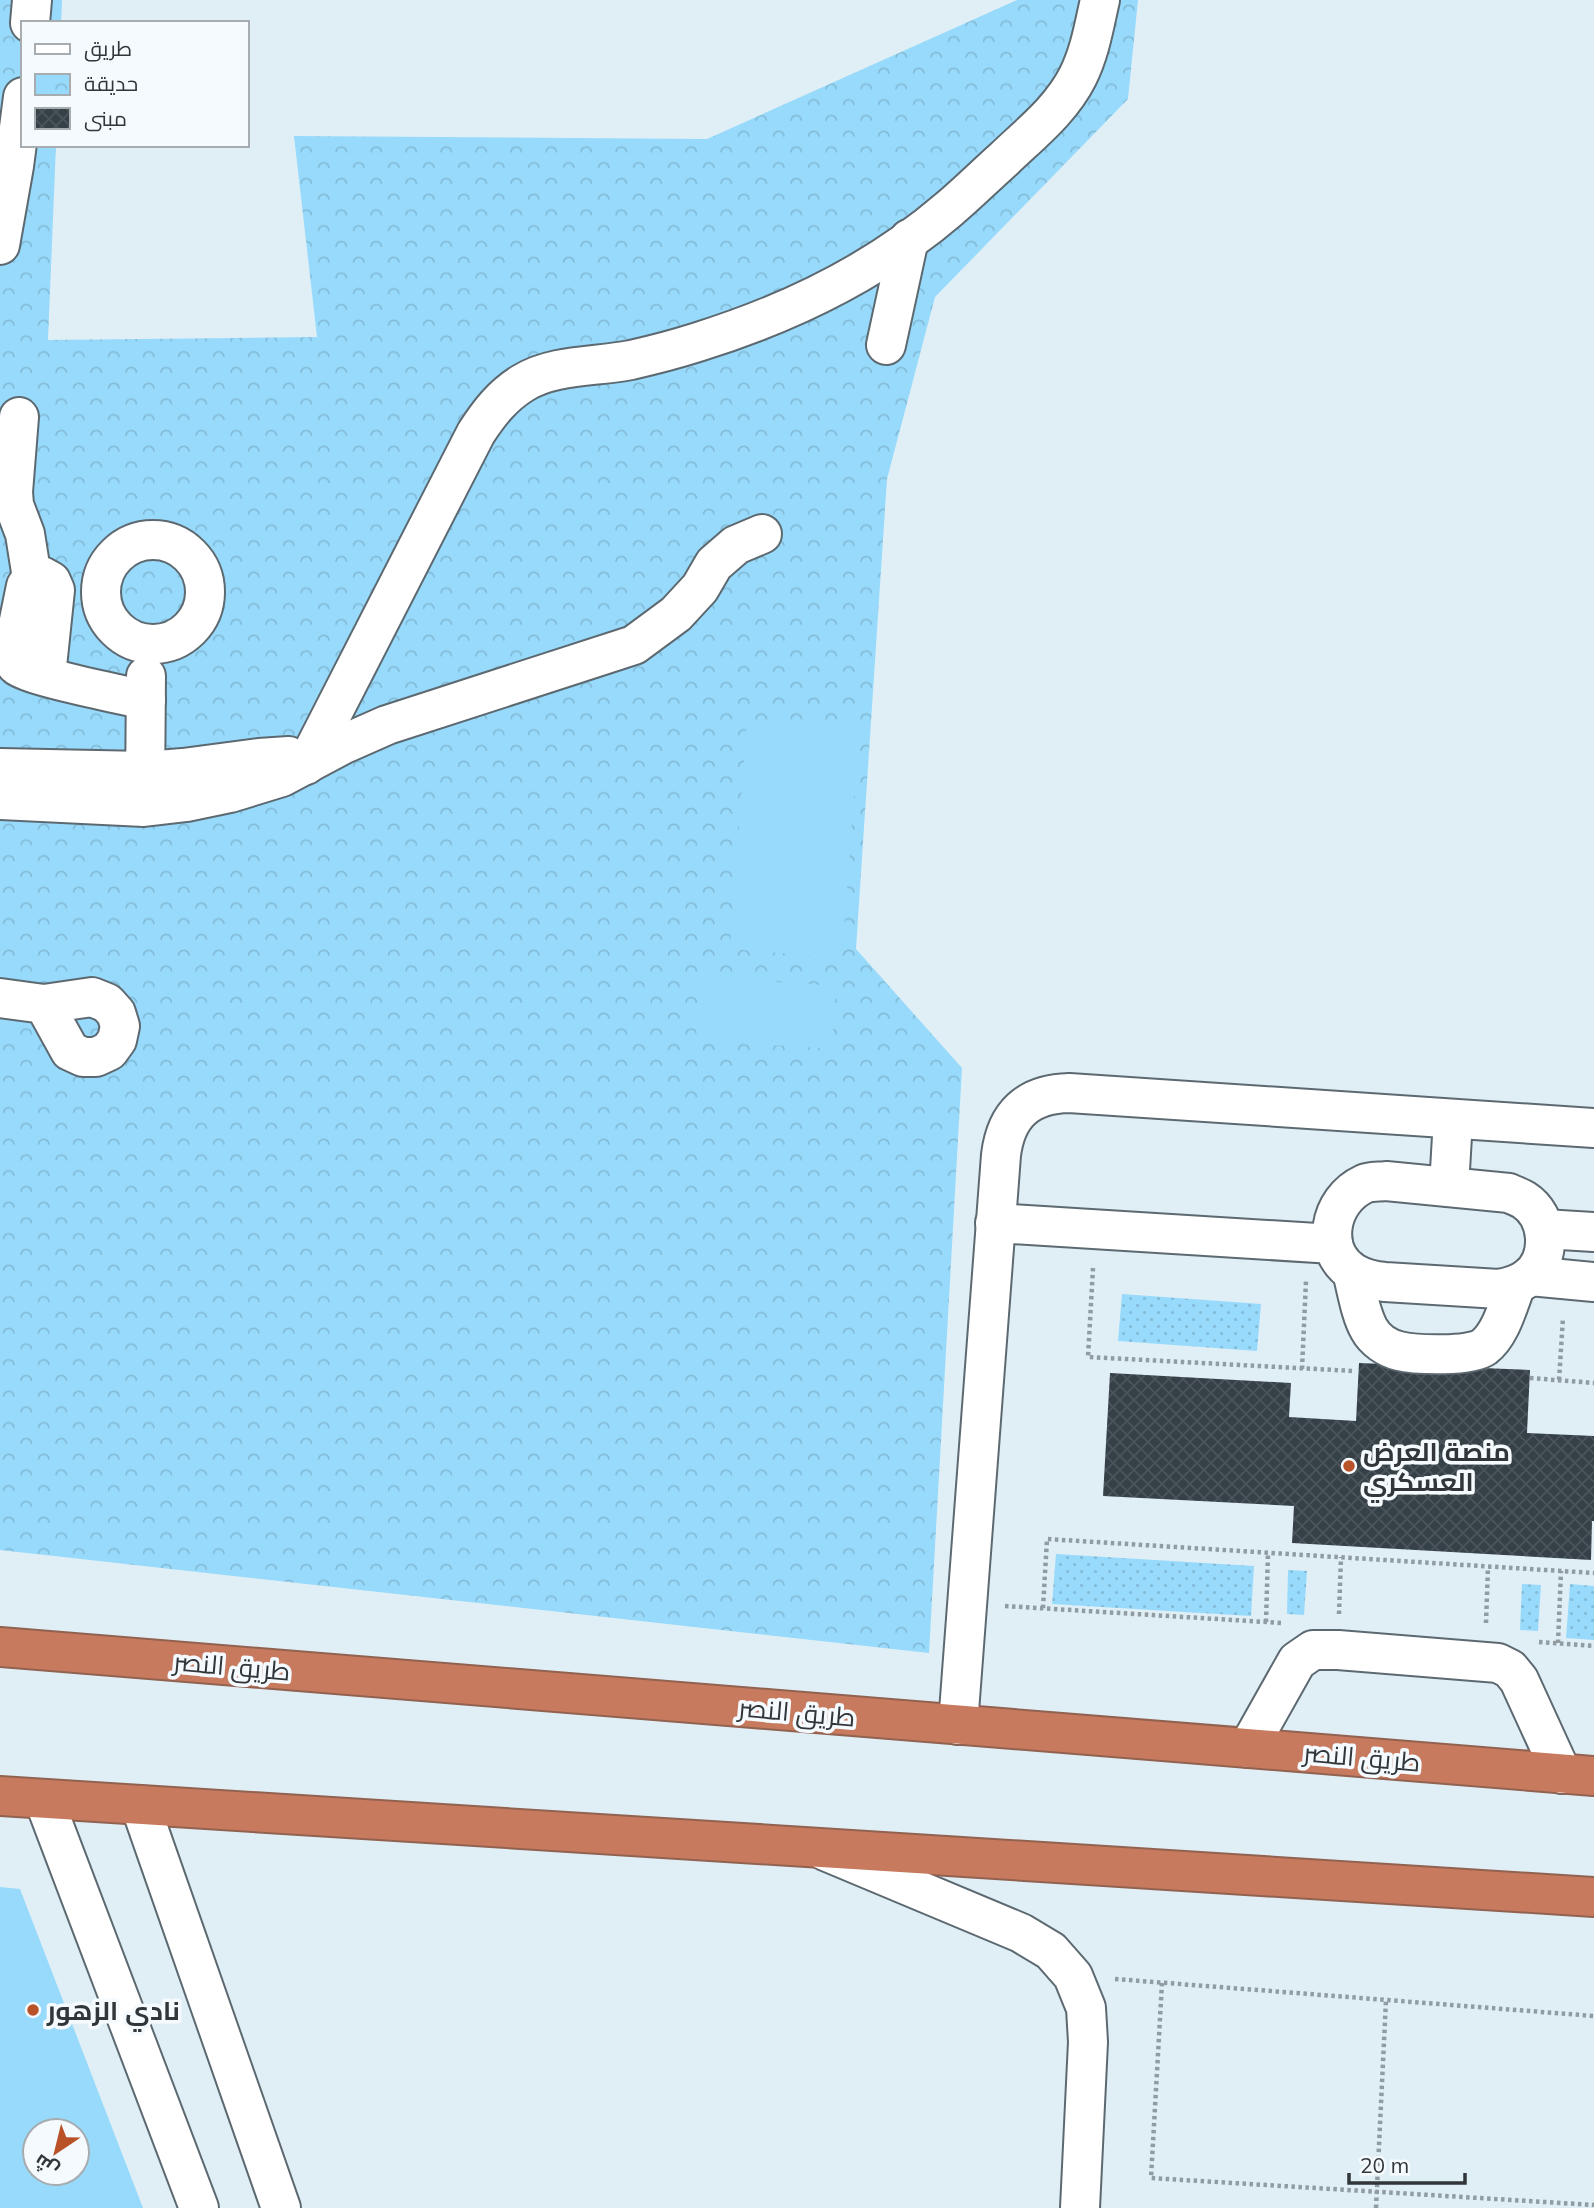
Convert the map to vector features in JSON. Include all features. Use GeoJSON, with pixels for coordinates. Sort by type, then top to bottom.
{"type":"FeatureCollection","features":[{"type":"Feature","properties":{"kind":"highway","name":"طريق النصر"},"geometry":{"type":"LineString","coordinates":[[0,1647],[1578,1775]]}},
{"type":"Feature","properties":{"kind":"highway"},"geometry":{"type":"LineString","coordinates":[[0,1796],[1594,1897]]}},
{"type":"Feature","properties":{"kind":"lane"},"geometry":{"type":"LineString","coordinates":[[30,21],[32,0]]}},
{"type":"Feature","properties":{"kind":"lane"},"geometry":{"type":"LineString","coordinates":[[306,765],[476,433],[505,395],[525,382],[547,373],[632,360],[696,343],[807,300],[860,272],[948,210],[1048,118],[1064,99],[1088,54],[1100,0]]}},
{"type":"Feature","properties":{"kind":"lane"},"geometry":{"type":"LineString","coordinates":[[0,245],[21,112]]}},
{"type":"Feature","properties":{"kind":"lane"},"geometry":{"type":"LineString","coordinates":[[886,345],[909,239]]}},
{"type":"Feature","properties":{"kind":"lane"},"geometry":{"type":"LineString","coordinates":[[19,417],[14,505],[25,534],[32,578],[26,586],[13,659],[24,671],[146,700]]}},
{"type":"Feature","properties":{"kind":"lane"},"geometry":{"type":"LineString","coordinates":[[0,768],[145,789],[187,802],[282,778],[344,744],[387,725],[634,645],[676,614],[700,588],[714,564],[736,545],[762,534]]}},
{"type":"Feature","properties":{"kind":"lane"},"geometry":{"type":"LineString","coordinates":[[145,789],[147,644]]}},
{"type":"Feature","properties":{"kind":"lane"},"geometry":{"type":"LineString","coordinates":[[0,800],[145,789]]}},
{"type":"Feature","properties":{"kind":"lane"},"geometry":{"type":"LineString","coordinates":[[0,998],[44,1004]]}},
{"type":"Feature","properties":{"kind":"lane"},"geometry":{"type":"LineString","coordinates":[[958,1725],[1003,1138],[1021,1109],[1035,1099],[1051,1093],[1594,1128]]}},
{"type":"Feature","properties":{"kind":"lane"},"geometry":{"type":"LineString","coordinates":[[1449,1187],[1453,1119]]}},
{"type":"Feature","properties":{"kind":"lane"},"geometry":{"type":"LineString","coordinates":[[1385,1181],[1508,1193],[1525,1200],[1537,1213],[1544,1229],[1545,1246],[1541,1262],[1552,1281],[1485,1346],[1474,1352],[1462,1354],[1400,1351],[1387,1347],[1369,1329],[1331,1253],[1332,1224],[1338,1207],[1350,1193],[1366,1183],[1385,1181]]}},
{"type":"Feature","properties":{"kind":"lane"},"geometry":{"type":"LineString","coordinates":[[995,1223],[1095,1229],[1331,1253],[1368,1280],[1385,1282],[1499,1289],[1552,1281]]}},
{"type":"Feature","properties":{"kind":"lane"},"geometry":{"type":"LineString","coordinates":[[1544,1229],[1594,1232]]}},
{"type":"Feature","properties":{"kind":"lane"},"geometry":{"type":"LineString","coordinates":[[1248,1748],[1297,1661],[1313,1650],[1498,1663],[1510,1670],[1519,1680],[1578,1775]]}},
{"type":"Feature","properties":{"kind":"lane"},"geometry":{"type":"LineString","coordinates":[[44,1800],[199,2208]]}},
{"type":"Feature","properties":{"kind":"lane"},"geometry":{"type":"LineString","coordinates":[[140,1805],[281,2208]]}},
{"type":"Feature","properties":{"kind":"lane"},"geometry":{"type":"LineString","coordinates":[[820,1849],[1021,1933],[1051,1951],[1073,1976],[1086,2008],[1088,2042],[1080,2208]]}},
{"type":"Feature","properties":{"kind":"path"},"geometry":{"type":"LineString","coordinates":[[1095,1229],[1088,1357],[1358,1371]]}},
{"type":"Feature","properties":{"kind":"path"},"geometry":{"type":"LineString","coordinates":[[1302,1369],[1331,1253]]}},
{"type":"Feature","properties":{"kind":"path"},"geometry":{"type":"LineString","coordinates":[[1552,1281],[1559,1380]]}},
{"type":"Feature","properties":{"kind":"path"},"geometry":{"type":"LineString","coordinates":[[1530,1378],[1594,1382]]}},
{"type":"Feature","properties":{"kind":"path"},"geometry":{"type":"LineString","coordinates":[[1043,1608],[1047,1539],[1594,1573]]}},
{"type":"Feature","properties":{"kind":"path"},"geometry":{"type":"LineString","coordinates":[[1266,1622],[1268,1553]]}},
{"type":"Feature","properties":{"kind":"path"},"geometry":{"type":"LineString","coordinates":[[1338,1650],[1341,1557]]}},
{"type":"Feature","properties":{"kind":"path"},"geometry":{"type":"LineString","coordinates":[[1484,1662],[1488,1567]]}},
{"type":"Feature","properties":{"kind":"path"},"geometry":{"type":"LineString","coordinates":[[1558,1643],[1561,1571]]}},
{"type":"Feature","properties":{"kind":"path"},"geometry":{"type":"LineString","coordinates":[[1073,1976],[1594,2016]]}},
{"type":"Feature","properties":{"kind":"path"},"geometry":{"type":"LineString","coordinates":[[1161,1983],[1151,2178],[1594,2205]]}},
{"type":"Feature","properties":{"kind":"path"},"geometry":{"type":"LineString","coordinates":[[1376,2208],[1386,2000]]}},
{"type":"Feature","properties":{"kind":"green space"},"geometry":{"type":"Polygon","coordinates":[[[0,0],[62,0],[61,21],[21,21],[21,147],[56,147],[48,340],[317,337],[294,136],[707,139],[1017,0],[1138,0],[1128,99],[935,297],[887,479],[856,949],[962,1068],[929,1653],[0,1550],[0,0]]]}},
{"type":"Feature","properties":{"kind":"green space"},"geometry":{"type":"Polygon","coordinates":[[[747,720],[859,728],[842,958],[730,949],[747,720]]]}},
{"type":"Feature","properties":{"kind":"green space"},"geometry":{"type":"Polygon","coordinates":[[[700,977],[836,986],[832,1049],[696,1040],[700,977]]]}},
{"type":"Feature","properties":{"kind":"green space"},"geometry":{"type":"Polygon","coordinates":[[[1122,1294],[1261,1304],[1257,1351],[1118,1341],[1122,1294]]]}},
{"type":"Feature","properties":{"kind":"green space"},"geometry":{"type":"Polygon","coordinates":[[[1056,1554],[1254,1566],[1251,1616],[1052,1604],[1056,1554]]]}},
{"type":"Feature","properties":{"kind":"green space"},"geometry":{"type":"Polygon","coordinates":[[[1288,1570],[1307,1571],[1304,1615],[1287,1614],[1288,1570]]]}},
{"type":"Feature","properties":{"kind":"green space"},"geometry":{"type":"Polygon","coordinates":[[[1522,1584],[1541,1585],[1538,1631],[1520,1630],[1522,1584]]]}},
{"type":"Feature","properties":{"kind":"green space"},"geometry":{"type":"Polygon","coordinates":[[[1570,1584],[1594,1586],[1594,1640],[1566,1638],[1570,1584]]]}},
{"type":"Feature","properties":{"kind":"green space","name":"نادي الزهور"},"geometry":{"type":"Polygon","coordinates":[[[0,1887],[20,1889],[143,2208],[0,2208],[0,1887]]]}},
{"type":"Feature","properties":{"kind":"building","name":"منصة العرض العسكري"},"geometry":{"type":"Polygon","coordinates":[[[1359,1363],[1530,1370],[1527,1433],[1594,1436],[1591,1560],[1292,1543],[1294,1506],[1103,1496],[1110,1373],[1291,1383],[1289,1417],[1356,1421],[1359,1363]]]}},
{"type":"Feature","properties":{"kind":"place","name":"منصة العرض العسكري"},"geometry":{"type":"Point","coordinates":[1349,1466]}},
{"type":"Feature","properties":{"kind":"place","name":"نادي الزهور"},"geometry":{"type":"Point","coordinates":[33,2010]}}]}
